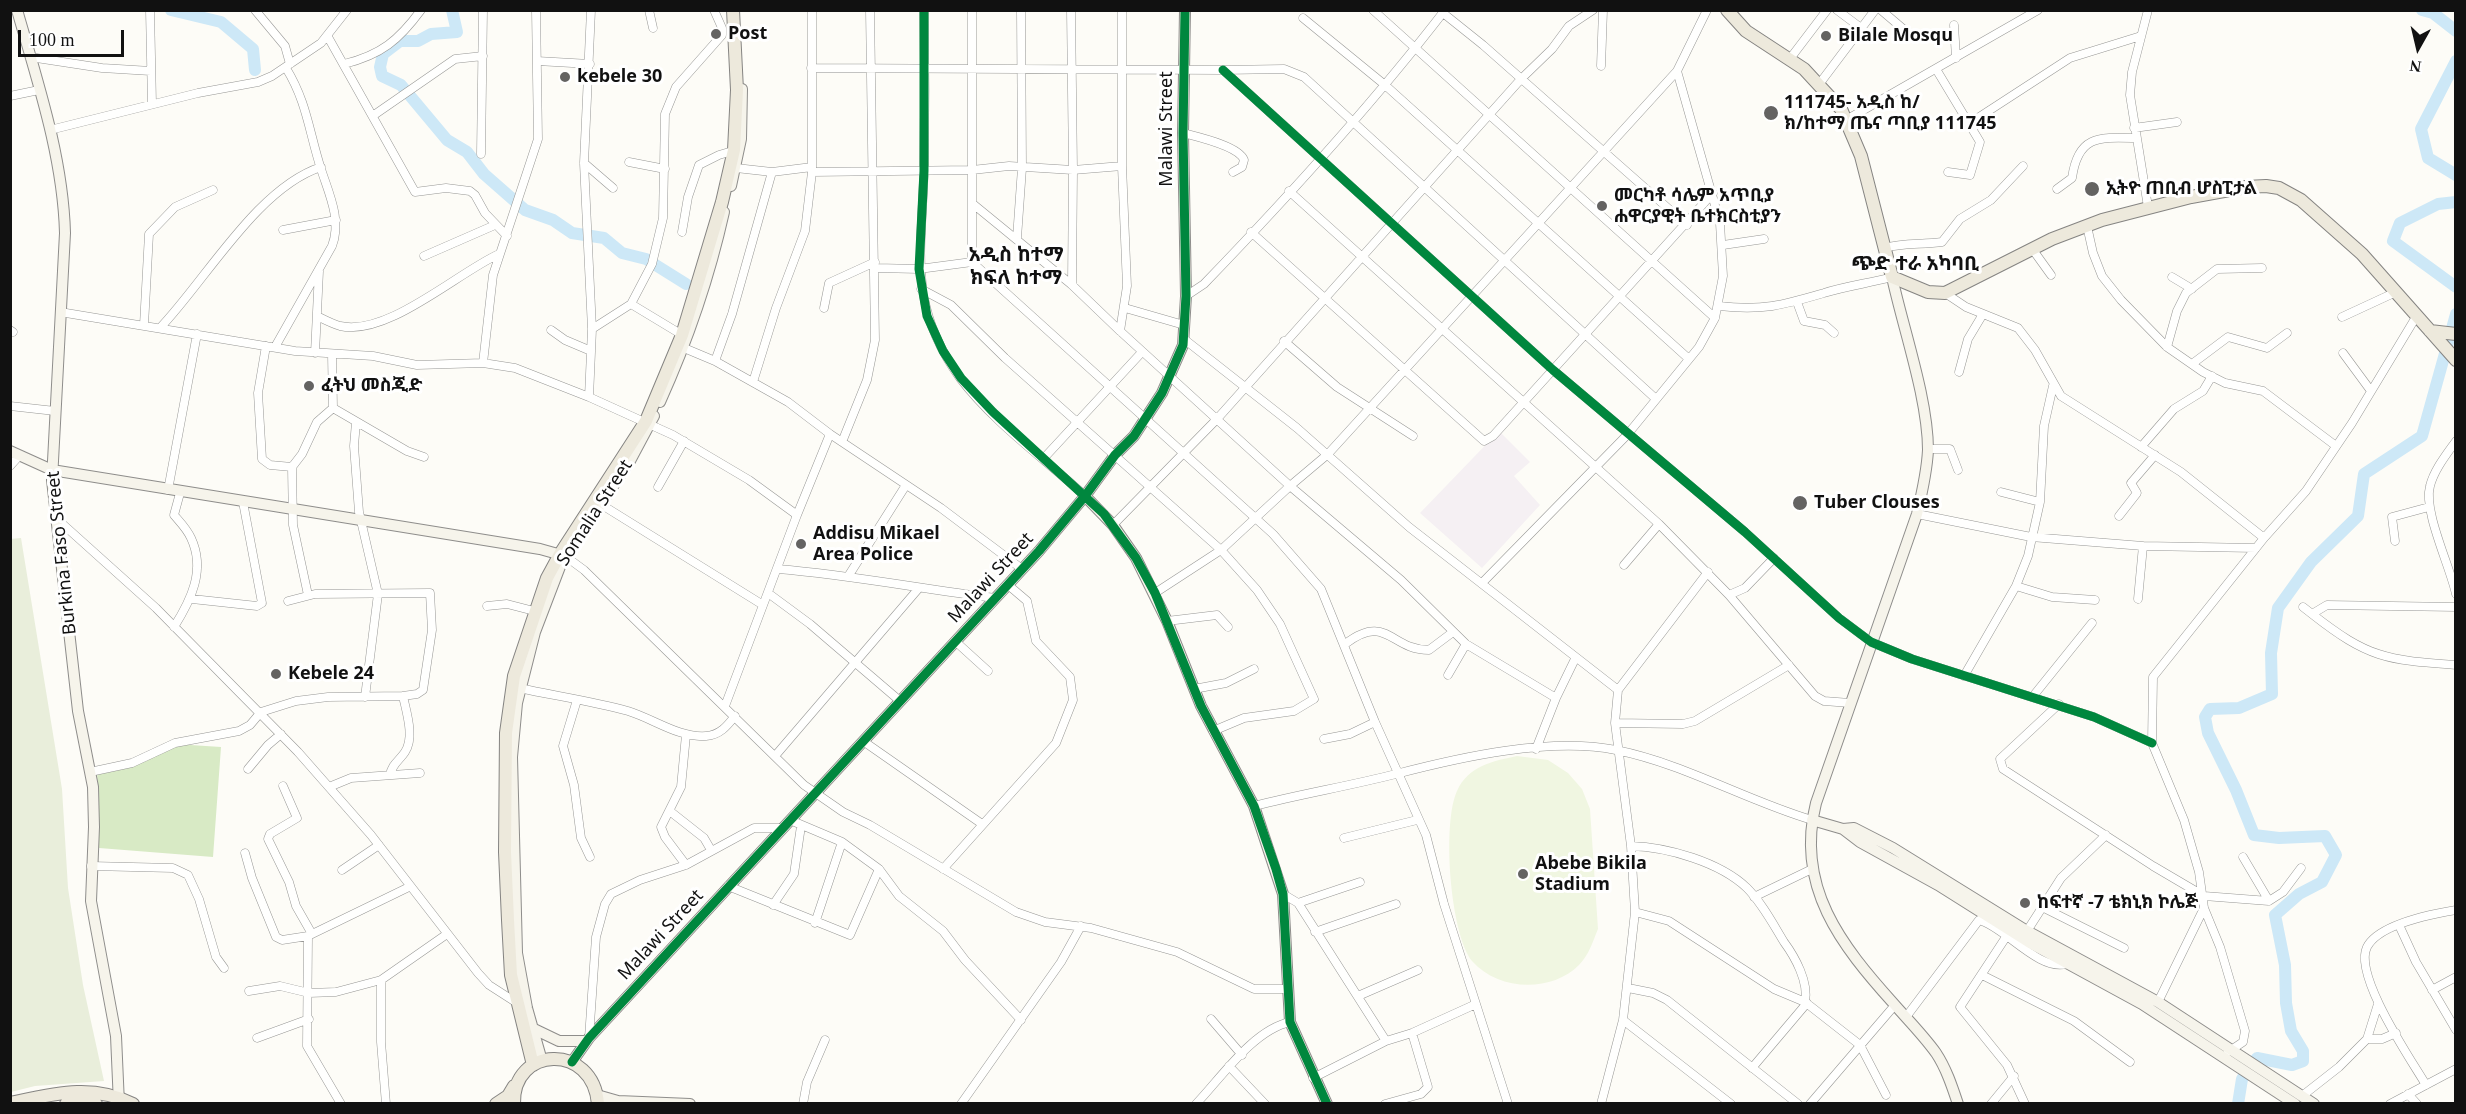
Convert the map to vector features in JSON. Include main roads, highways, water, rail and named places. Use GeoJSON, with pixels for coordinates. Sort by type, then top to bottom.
{"type":"FeatureCollection","features":[{"type":"Feature","properties":{"kind":"main road","name":"Burkina Faso Street"},"geometry":{"type":"LineString","coordinates":[[17,10],[50,130],[64,209],[51,470],[78,711],[90,771],[94,815],[92,914],[116,1036],[119,1100]]}},
{"type":"Feature","properties":{"kind":"main road"},"geometry":{"type":"LineString","coordinates":[[538,1063],[523,1006],[517,953],[512,757],[519,688],[547,578],[649,423],[685,340],[708,279],[736,168],[737,90],[734,10]]}},
{"type":"Feature","properties":{"kind":"main road","name":"Malawi Street"},"geometry":{"type":"LineString","coordinates":[[572,1062],[587,1039],[1007,584],[1042,549],[1115,455],[1126,446],[1171,377],[1184,339],[1186,296],[1183,133],[1185,10]]}},
{"type":"Feature","properties":{"kind":"main road"},"geometry":{"type":"LineString","coordinates":[[1730,11],[1746,31],[1820,83],[1841,109],[1861,156],[1924,416],[1928,449],[1917,514],[1850,703],[1812,820],[1812,869],[1821,903],[1849,951],[1941,1062],[1958,1104]]}},
{"type":"Feature","properties":{"kind":"main road"},"geometry":{"type":"LineString","coordinates":[[685,340],[737,150]]}},
{"type":"Feature","properties":{"kind":"main road"},"geometry":{"type":"LineString","coordinates":[[1892,277],[1928,292],[1945,293],[2087,226],[2148,207],[2246,186],[2279,188],[2301,200],[2362,254],[2430,331],[2446,336],[2456,360]]}},
{"type":"Feature","properties":{"kind":"main road","name":"Somalia Street"},"geometry":{"type":"LineString","coordinates":[[562,555],[602,505],[649,423]]}},
{"type":"Feature","properties":{"kind":"main road"},"geometry":{"type":"LineString","coordinates":[[15,454],[51,470],[562,555]]}},
{"type":"Feature","properties":{"kind":"main road"},"geometry":{"type":"LineString","coordinates":[[1085,496],[1113,525],[1136,558],[1155,593],[1213,731],[1254,806],[1283,894],[1290,1022],[1313,1078],[1327,1104]]}},
{"type":"Feature","properties":{"kind":"main road"},"geometry":{"type":"LineString","coordinates":[[538,612],[514,676],[506,733],[505,852],[511,975],[534,1029],[538,1063]]}},
{"type":"Feature","properties":{"kind":"main road"},"geometry":{"type":"LineString","coordinates":[[1812,820],[1843,829],[1860,842],[1938,885],[2066,964],[2142,1004],[2226,1054],[2298,1100],[2314,1104]]}},
{"type":"Feature","properties":{"kind":"main road"},"geometry":{"type":"LineString","coordinates":[[2007,928],[2027,931],[2158,1002],[2226,1054]]}},
{"type":"Feature","properties":{"kind":"main road"},"geometry":{"type":"LineString","coordinates":[[534,1029],[559,1041],[587,1039]]}},
{"type":"Feature","properties":{"kind":"main road"},"geometry":{"type":"LineString","coordinates":[[496,1104],[508,1096],[517,1082],[538,1063],[562,1059],[572,1062],[591,1077],[599,1101],[690,1104]]}},
{"type":"Feature","properties":{"kind":"main road"},"geometry":{"type":"LineString","coordinates":[[514,1104],[517,1082]]}},
{"type":"Feature","properties":{"kind":"main road"},"geometry":{"type":"LineString","coordinates":[[10,1103],[55,1093],[81,1091],[133,1104]]}},
{"type":"Feature","properties":{"kind":"main road"},"geometry":{"type":"LineString","coordinates":[[66,1104],[96,1104]]}},
{"type":"Feature","properties":{"kind":"waterway"},"geometry":{"type":"LineString","coordinates":[[171,10],[221,22],[253,49],[255,70]]}},
{"type":"Feature","properties":{"kind":"waterway"},"geometry":{"type":"LineString","coordinates":[[452,10],[457,32],[431,34],[418,41],[400,41],[383,54],[380,67],[382,76],[401,85],[447,140],[467,152],[484,174],[525,210],[553,220],[572,233],[604,238],[622,253],[646,259],[686,284]]}},
{"type":"Feature","properties":{"kind":"waterway"},"geometry":{"type":"LineString","coordinates":[[2422,10],[2433,13],[2456,31]]}},
{"type":"Feature","properties":{"kind":"waterway"},"geometry":{"type":"LineString","coordinates":[[2456,61],[2421,129],[2428,158],[2456,175]]}},
{"type":"Feature","properties":{"kind":"waterway"},"geometry":{"type":"LineString","coordinates":[[2456,202],[2438,204],[2400,223],[2393,241],[2456,287]]}},
{"type":"Feature","properties":{"kind":"waterway"},"geometry":{"type":"LineString","coordinates":[[2238,1104],[2242,1079],[2257,1058],[2292,1065],[2303,1061],[2303,1051],[2291,1031],[2286,1003],[2285,965],[2275,915],[2299,894],[2322,882],[2336,855],[2325,836],[2279,838],[2254,835],[2236,790],[2208,733],[2205,717],[2210,709],[2239,708],[2272,694],[2271,653],[2278,608],[2311,562],[2358,516],[2364,474],[2422,436],[2456,314]]}},
{"type":"Feature","properties":{"kind":"place","name":"Post"},"geometry":{"type":"Point","coordinates":[716,34]}},
{"type":"Feature","properties":{"kind":"place","name":"Bilale Mosqu"},"geometry":{"type":"Point","coordinates":[1826,36]}},
{"type":"Feature","properties":{"kind":"place","name":"kebele 30"},"geometry":{"type":"Point","coordinates":[565,77]}},
{"type":"Feature","properties":{"kind":"place","name":"111745- አዲስ ከ/ ክ/ከተማ ጤና ጣቢያ 111745"},"geometry":{"type":"Point","coordinates":[1771,113]}},
{"type":"Feature","properties":{"kind":"place","name":"ኢትዮ ጠቢብ ሆስፒታል"},"geometry":{"type":"Point","coordinates":[2092,189]}},
{"type":"Feature","properties":{"kind":"place","name":"መርካቶ ሳሌም አጥቢያ ሐዋርያዊት ቤተክርስቲያን"},"geometry":{"type":"Point","coordinates":[1602,206]}},
{"type":"Feature","properties":{"kind":"place","name":"ፈትህ መስጂድ"},"geometry":{"type":"Point","coordinates":[309,386]}},
{"type":"Feature","properties":{"kind":"place","name":"Tuber Clouses"},"geometry":{"type":"Point","coordinates":[1800,503]}},
{"type":"Feature","properties":{"kind":"place","name":"Addisu Mikael Area Police"},"geometry":{"type":"Point","coordinates":[801,544]}},
{"type":"Feature","properties":{"kind":"place","name":"Kebele 24"},"geometry":{"type":"Point","coordinates":[276,674]}},
{"type":"Feature","properties":{"kind":"place","name":"Abebe Bikila Stadium"},"geometry":{"type":"Point","coordinates":[1523,874]}},
{"type":"Feature","properties":{"kind":"place","name":"ከፍተኛ -7 ቴክኒክ ኮሌጅ"},"geometry":{"type":"Point","coordinates":[2025,903]}},
{"type":"Feature","properties":{"kind":"district","name":"ጭድ ተራ አካባቢ"},"geometry":{"type":"Point","coordinates":[1915,264]}},
{"type":"Feature","properties":{"kind":"district","name":"አዲስ ከተማ ክፍለ ከተማ"},"geometry":{"type":"Point","coordinates":[1016,266]}}]}
